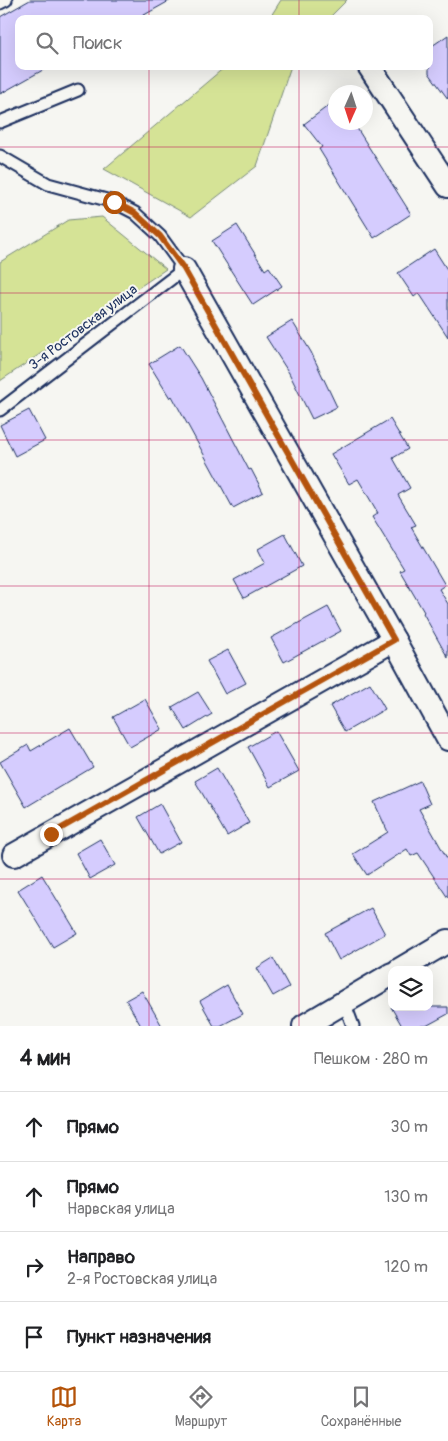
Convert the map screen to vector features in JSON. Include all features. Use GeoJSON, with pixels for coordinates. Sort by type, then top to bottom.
{"type":"FeatureCollection","features":[{"type":"Feature","properties":{"kind":"street"},"geometry":{"type":"LineString","coordinates":[[372,70],[448,186]]}},
{"type":"Feature","properties":{"kind":"street"},"geometry":{"type":"LineString","coordinates":[[184,269],[448,739]]}},
{"type":"Feature","properties":{"kind":"street"},"geometry":{"type":"LineString","coordinates":[[14,855],[394,640]]}},
{"type":"Feature","properties":{"kind":"street"},"geometry":{"type":"LineString","coordinates":[[406,966],[448,942]]}},
{"type":"Feature","properties":{"kind":"street"},"geometry":{"type":"LineString","coordinates":[[304,1026],[388,976]]}},
{"type":"Feature","properties":{"kind":"lane"},"geometry":{"type":"LineString","coordinates":[[0,3],[6,0]]}},
{"type":"Feature","properties":{"kind":"lane"},"geometry":{"type":"LineString","coordinates":[[0,122],[78,90]]}},
{"type":"Feature","properties":{"kind":"lane"},"geometry":{"type":"LineString","coordinates":[[0,156],[48,184],[114,202],[135,213],[160,236],[184,269]]}},
{"type":"Feature","properties":{"kind":"lane","name":"3-я Ростовская улица"},"geometry":{"type":"LineString","coordinates":[[0,410],[184,269]]}},
{"type":"Feature","properties":{"kind":"lane"},"geometry":{"type":"LineString","coordinates":[[344,1002],[353,1026]]}},
{"type":"Feature","properties":{"kind":"green space"},"geometry":{"type":"Polygon","coordinates":[[[281,0],[347,0],[332,15],[272,15],[281,0]]]}},
{"type":"Feature","properties":{"kind":"green space"},"geometry":{"type":"Polygon","coordinates":[[[221,70],[290,70],[257,166],[191,217],[104,169],[221,70]]]}},
{"type":"Feature","properties":{"kind":"green space"},"geometry":{"type":"Polygon","coordinates":[[[102,217],[166,269],[0,381],[0,262],[68,220],[102,217]]]}},
{"type":"Feature","properties":{"kind":"building"},"geometry":{"type":"Polygon","coordinates":[[[30,0],[171,0],[144,15],[15,15],[15,70],[43,70],[0,94],[0,17],[30,0]]]}},
{"type":"Feature","properties":{"kind":"building"},"geometry":{"type":"Polygon","coordinates":[[[448,35],[448,99],[429,73],[429,70],[433,70],[433,45],[448,35]]]}},
{"type":"Feature","properties":{"kind":"building"},"geometry":{"type":"Polygon","coordinates":[[[328,106],[328,130],[358,130],[411,214],[374,238],[319,149],[322,147],[304,124],[328,106]]]}},
{"type":"Feature","properties":{"kind":"building"},"geometry":{"type":"Polygon","coordinates":[[[237,225],[265,270],[269,267],[282,286],[253,305],[212,241],[237,225]]]}},
{"type":"Feature","properties":{"kind":"building"},"geometry":{"type":"Polygon","coordinates":[[[434,249],[448,271],[448,337],[419,293],[414,297],[398,273],[434,249]]]}},
{"type":"Feature","properties":{"kind":"building"},"geometry":{"type":"Polygon","coordinates":[[[292,321],[311,352],[337,407],[312,419],[289,373],[266,337],[292,321]]]}},
{"type":"Feature","properties":{"kind":"building"},"geometry":{"type":"Polygon","coordinates":[[[180,345],[201,378],[249,470],[251,469],[263,492],[233,508],[172,396],[170,398],[149,364],[180,345]]]}},
{"type":"Feature","properties":{"kind":"building"},"geometry":{"type":"Polygon","coordinates":[[[29,410],[45,440],[15,456],[0,425],[29,410]]]}},
{"type":"Feature","properties":{"kind":"building"},"geometry":{"type":"Polygon","coordinates":[[[390,419],[408,449],[393,458],[410,488],[398,495],[416,525],[411,527],[445,585],[439,589],[448,604],[448,658],[400,571],[404,569],[372,517],[378,513],[358,479],[349,484],[331,454],[390,419]]]}},
{"type":"Feature","properties":{"kind":"building"},"geometry":{"type":"Polygon","coordinates":[[[285,534],[302,566],[244,598],[234,580],[265,563],[258,549],[285,534]]]}},
{"type":"Feature","properties":{"kind":"building"},"geometry":{"type":"Polygon","coordinates":[[[328,607],[341,631],[284,662],[271,638],[328,607]]]}},
{"type":"Feature","properties":{"kind":"building"},"geometry":{"type":"Polygon","coordinates":[[[228,650],[246,683],[225,694],[207,661],[228,650]]]}},
{"type":"Feature","properties":{"kind":"building"},"geometry":{"type":"Polygon","coordinates":[[[370,683],[385,709],[345,732],[330,706],[370,683]]]}},
{"type":"Feature","properties":{"kind":"building"},"geometry":{"type":"Polygon","coordinates":[[[198,692],[212,714],[186,730],[172,707],[198,692]]]}},
{"type":"Feature","properties":{"kind":"building"},"geometry":{"type":"Polygon","coordinates":[[[145,699],[162,729],[130,747],[113,717],[145,699]]]}},
{"type":"Feature","properties":{"kind":"building"},"geometry":{"type":"Polygon","coordinates":[[[70,728],[93,767],[26,807],[0,762],[28,745],[31,751],[70,728]]]}},
{"type":"Feature","properties":{"kind":"building"},"geometry":{"type":"Polygon","coordinates":[[[276,731],[299,771],[270,787],[248,747],[276,731]]]}},
{"type":"Feature","properties":{"kind":"building"},"geometry":{"type":"Polygon","coordinates":[[[217,768],[249,823],[227,836],[195,781],[217,768]]]}},
{"type":"Feature","properties":{"kind":"building"},"geometry":{"type":"Polygon","coordinates":[[[420,781],[430,804],[419,809],[448,860],[448,898],[418,853],[411,856],[407,849],[367,875],[353,854],[388,832],[374,802],[420,781]]]}},
{"type":"Feature","properties":{"kind":"building"},"geometry":{"type":"Polygon","coordinates":[[[160,804],[181,842],[159,854],[138,817],[160,804]]]}},
{"type":"Feature","properties":{"kind":"building"},"geometry":{"type":"Polygon","coordinates":[[[100,839],[115,865],[90,879],[76,853],[100,839]]]}},
{"type":"Feature","properties":{"kind":"building"},"geometry":{"type":"Polygon","coordinates":[[[42,875],[77,933],[53,947],[18,890],[42,875]]]}},
{"type":"Feature","properties":{"kind":"building"},"geometry":{"type":"Polygon","coordinates":[[[371,908],[385,934],[339,960],[325,933],[371,908]]]}},
{"type":"Feature","properties":{"kind":"building"},"geometry":{"type":"Polygon","coordinates":[[[273,958],[289,987],[273,996],[257,968],[273,958]]]}},
{"type":"Feature","properties":{"kind":"building"},"geometry":{"type":"Polygon","coordinates":[[[227,985],[243,1014],[220,1026],[214,1026],[200,1001],[227,985]]]}},
{"type":"Feature","properties":{"kind":"building"},"geometry":{"type":"Polygon","coordinates":[[[142,991],[162,1026],[141,1026],[126,1000],[142,991]]]}},
{"type":"Feature","properties":{"kind":"building"},"geometry":{"type":"Polygon","coordinates":[[[433,1007],[448,1007],[448,1014],[426,1026],[402,1026],[393,1011],[433,1011],[433,1007]]]}},
{"type":"Feature","properties":{"kind":"route"},"geometry":{"type":"LineString","coordinates":[[51,834],[394,640],[184,269],[160,236],[135,213],[114,202]]}}]}
